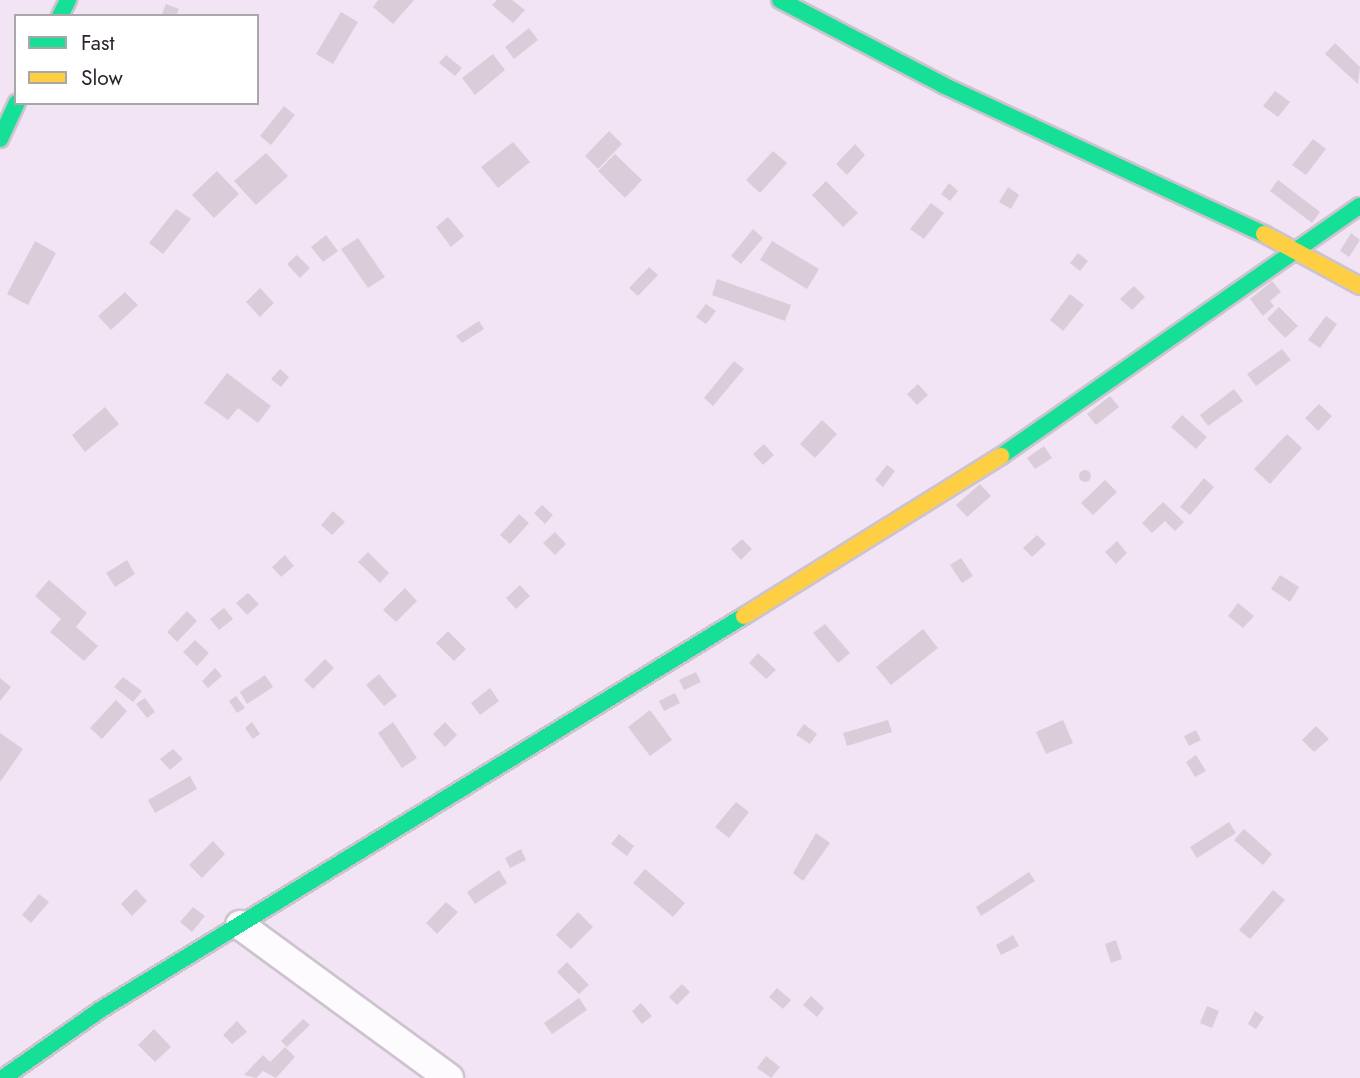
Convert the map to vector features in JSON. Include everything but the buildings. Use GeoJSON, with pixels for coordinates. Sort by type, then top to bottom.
{"type":"FeatureCollection","features":[{"type":"Feature","properties":{"kind":"street"},"geometry":{"type":"LineString","coordinates":[[780,0],[943,85],[1296,249],[1360,286]]}},
{"type":"Feature","properties":{"kind":"street"},"geometry":{"type":"LineString","coordinates":[[0,139],[16,105]]}},
{"type":"Feature","properties":{"kind":"street"},"geometry":{"type":"LineString","coordinates":[[3,1078],[100,1010],[961,484],[1360,206]]}},
{"type":"Feature","properties":{"kind":"street"},"geometry":{"type":"LineString","coordinates":[[240,925],[449,1078]]}},
{"type":"Feature","properties":{"kind":"traffic: fast"},"geometry":{"type":"LineString","coordinates":[[61,14],[68,0]]}},
{"type":"Feature","properties":{"kind":"traffic: fast"},"geometry":{"type":"LineString","coordinates":[[780,0],[943,85],[1264,234]]}},
{"type":"Feature","properties":{"kind":"traffic: fast"},"geometry":{"type":"LineString","coordinates":[[0,139],[16,105]]}},
{"type":"Feature","properties":{"kind":"traffic: fast"},"geometry":{"type":"LineString","coordinates":[[1001,456],[1360,206]]}},
{"type":"Feature","properties":{"kind":"traffic: fast"},"geometry":{"type":"LineString","coordinates":[[3,1078],[100,1010],[744,616]]}},
{"type":"Feature","properties":{"kind":"traffic: slow"},"geometry":{"type":"LineString","coordinates":[[1264,234],[1360,286]]}},
{"type":"Feature","properties":{"kind":"traffic: slow"},"geometry":{"type":"LineString","coordinates":[[744,616],[1001,456]]}}]}
